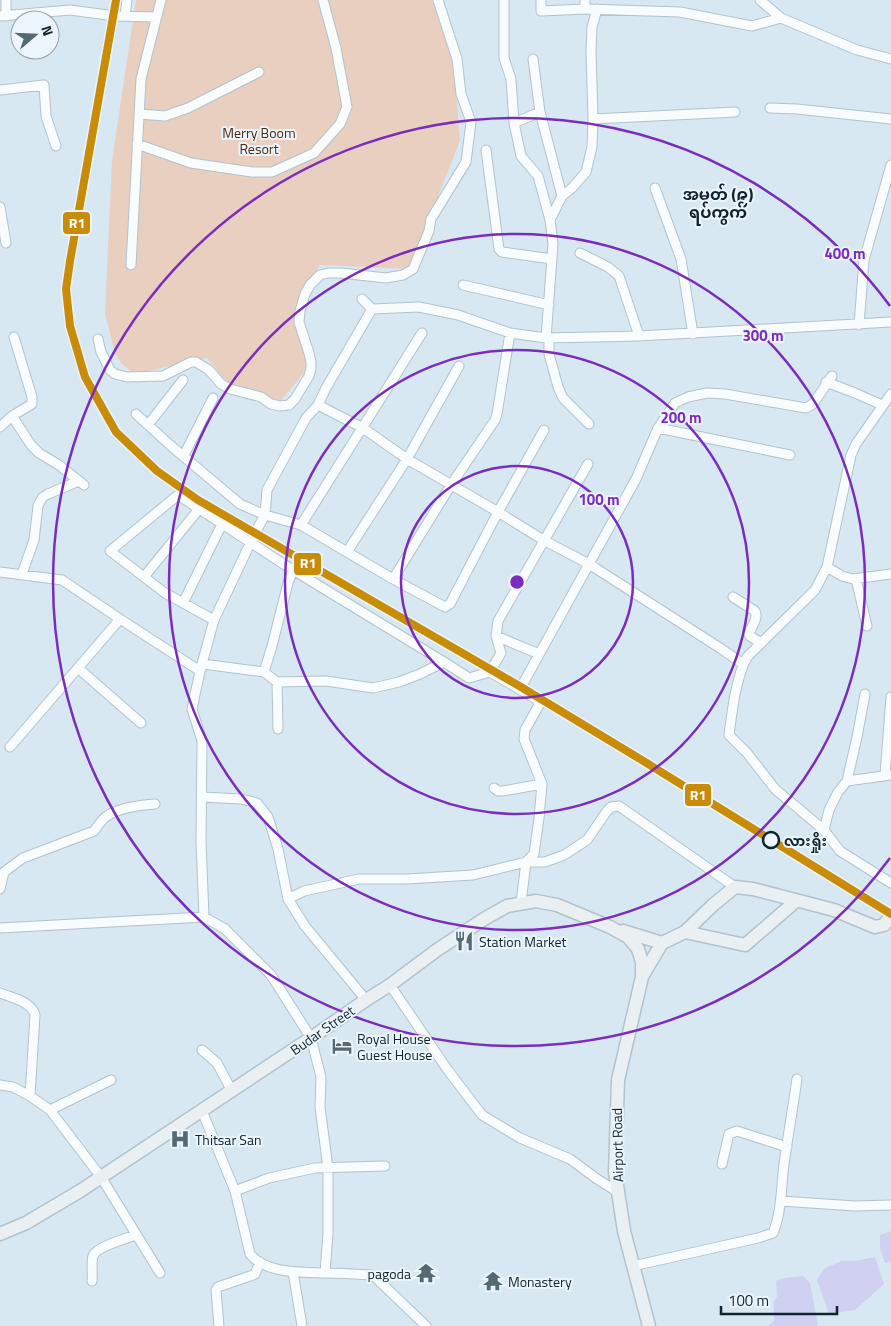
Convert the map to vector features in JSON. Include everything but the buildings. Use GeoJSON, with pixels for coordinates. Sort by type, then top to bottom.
{"type":"FeatureCollection","features":[{"type":"Feature","properties":{"kind":"main road"},"geometry":{"type":"LineString","coordinates":[[642,977],[662,943],[685,932],[735,887],[762,891],[834,910],[875,927],[884,925],[891,916]]}},
{"type":"Feature","properties":{"kind":"main road"},"geometry":{"type":"LineString","coordinates":[[762,891],[774,907],[774,919]]}},
{"type":"Feature","properties":{"kind":"main road","name":"Budar Street"},"geometry":{"type":"LineString","coordinates":[[0,1234],[26,1223],[80,1191],[390,985],[484,918],[507,906],[536,901],[557,905],[610,927],[628,937],[638,949],[642,962]]}},
{"type":"Feature","properties":{"kind":"main road"},"geometry":{"type":"LineString","coordinates":[[685,932],[745,945],[796,901]]}},
{"type":"Feature","properties":{"kind":"main road"},"geometry":{"type":"LineString","coordinates":[[610,927],[662,943]]}},
{"type":"Feature","properties":{"kind":"main road","name":"Airport Road"},"geometry":{"type":"LineString","coordinates":[[642,962],[642,977],[618,1080],[615,1172],[624,1231],[649,1326]]}},
{"type":"Feature","properties":{"kind":"street"},"geometry":{"type":"LineString","coordinates":[[6,0],[3,16],[70,10],[114,16],[156,17]]}},
{"type":"Feature","properties":{"kind":"street"},"geometry":{"type":"LineString","coordinates":[[70,0],[70,10]]}},
{"type":"Feature","properties":{"kind":"street"},"geometry":{"type":"LineString","coordinates":[[125,16],[127,0]]}},
{"type":"Feature","properties":{"kind":"street"},"geometry":{"type":"LineString","coordinates":[[131,265],[141,79],[161,0]]}},
{"type":"Feature","properties":{"kind":"street"},"geometry":{"type":"LineString","coordinates":[[137,144],[191,162],[252,172],[272,172],[314,153],[340,124],[347,107],[336,48],[323,0]]}},
{"type":"Feature","properties":{"kind":"street"},"geometry":{"type":"LineString","coordinates":[[98,339],[101,352],[110,370],[115,374],[127,377],[163,376],[191,362],[196,362],[230,389],[261,397],[271,404],[280,406],[289,405],[296,399],[311,369],[309,353],[299,322],[305,294],[310,285],[320,275],[328,273],[386,278],[403,275],[413,269],[429,232],[430,220],[466,162],[471,122],[461,94],[457,59],[438,0]]}},
{"type":"Feature","properties":{"kind":"street"},"geometry":{"type":"LineString","coordinates":[[504,0],[504,58],[512,79],[514,123],[521,156],[538,176],[550,220],[553,244],[549,306],[549,354],[563,398],[589,424]]}},
{"type":"Feature","properties":{"kind":"street"},"geometry":{"type":"LineString","coordinates":[[542,0],[541,11],[585,4],[597,9],[608,4],[680,12],[752,26],[781,18]]}},
{"type":"Feature","properties":{"kind":"street"},"geometry":{"type":"LineString","coordinates":[[760,0],[781,18],[857,50],[891,59]]}},
{"type":"Feature","properties":{"kind":"street"},"geometry":{"type":"LineString","coordinates":[[550,220],[562,196],[586,172],[592,147],[591,52],[592,27],[597,9]]}},
{"type":"Feature","properties":{"kind":"street"},"geometry":{"type":"LineString","coordinates":[[533,59],[540,112],[562,196]]}},
{"type":"Feature","properties":{"kind":"street"},"geometry":{"type":"LineString","coordinates":[[139,114],[165,116],[188,108],[258,72]]}},
{"type":"Feature","properties":{"kind":"street"},"geometry":{"type":"LineString","coordinates":[[0,90],[44,86],[46,116],[56,146]]}},
{"type":"Feature","properties":{"kind":"street"},"geometry":{"type":"LineString","coordinates":[[770,108],[891,119]]}},
{"type":"Feature","properties":{"kind":"street"},"geometry":{"type":"LineString","coordinates":[[514,123],[540,112]]}},
{"type":"Feature","properties":{"kind":"street"},"geometry":{"type":"LineString","coordinates":[[593,119],[735,112]]}},
{"type":"Feature","properties":{"kind":"street"},"geometry":{"type":"LineString","coordinates":[[486,150],[499,248],[502,252],[552,259]]}},
{"type":"Feature","properties":{"kind":"street"},"geometry":{"type":"LineString","coordinates":[[859,325],[864,260],[891,166]]}},
{"type":"Feature","properties":{"kind":"street"},"geometry":{"type":"LineString","coordinates":[[655,188],[681,259],[693,334]]}},
{"type":"Feature","properties":{"kind":"street"},"geometry":{"type":"LineString","coordinates":[[0,207],[6,243]]}},
{"type":"Feature","properties":{"kind":"street"},"geometry":{"type":"LineString","coordinates":[[580,253],[608,267],[618,276],[639,336]]}},
{"type":"Feature","properties":{"kind":"street"},"geometry":{"type":"LineString","coordinates":[[462,285],[549,306]]}},
{"type":"Feature","properties":{"kind":"street"},"geometry":{"type":"LineString","coordinates":[[362,299],[372,309],[419,307],[458,315],[510,333],[548,338],[693,334],[891,322]]}},
{"type":"Feature","properties":{"kind":"street"},"geometry":{"type":"LineString","coordinates":[[204,917],[201,842],[202,741],[192,709],[214,620],[265,515],[268,490],[306,418],[318,405],[372,309]]}},
{"type":"Feature","properties":{"kind":"street"},"geometry":{"type":"LineString","coordinates":[[393,579],[451,484],[495,420],[510,333]]}},
{"type":"Feature","properties":{"kind":"street"},"geometry":{"type":"LineString","coordinates":[[301,525],[422,334]]}},
{"type":"Feature","properties":{"kind":"street"},"geometry":{"type":"LineString","coordinates":[[0,426],[32,404],[32,397],[14,337]]}},
{"type":"Feature","properties":{"kind":"street"},"geometry":{"type":"LineString","coordinates":[[347,552],[407,459],[460,366]]}},
{"type":"Feature","properties":{"kind":"street"},"geometry":{"type":"LineString","coordinates":[[520,689],[636,480],[658,428],[675,403],[707,392],[806,408],[813,404],[829,379],[854,393],[882,405]]}},
{"type":"Feature","properties":{"kind":"street"},"geometry":{"type":"LineString","coordinates":[[148,425],[183,380]]}},
{"type":"Feature","properties":{"kind":"street"},"geometry":{"type":"LineString","coordinates":[[891,394],[856,444],[851,455],[827,567],[815,590],[747,657],[743,664],[734,702],[730,735],[747,753],[775,789],[824,830],[840,851],[891,883]]}},
{"type":"Feature","properties":{"kind":"street"},"geometry":{"type":"LineString","coordinates":[[184,455],[213,398]]}},
{"type":"Feature","properties":{"kind":"street"},"geometry":{"type":"LineString","coordinates":[[318,405],[362,428],[407,459],[544,541],[589,564],[743,664]]}},
{"type":"Feature","properties":{"kind":"street"},"geometry":{"type":"LineString","coordinates":[[136,414],[240,504],[265,515],[301,525],[445,607],[450,604],[544,430]]}},
{"type":"Feature","properties":{"kind":"street"},"geometry":{"type":"LineString","coordinates":[[12,416],[31,445],[39,453],[55,462],[81,483],[48,494],[40,500],[34,540],[22,574]]}},
{"type":"Feature","properties":{"kind":"street"},"geometry":{"type":"LineString","coordinates":[[658,428],[790,455]]}},
{"type":"Feature","properties":{"kind":"street"},"geometry":{"type":"LineString","coordinates":[[214,620],[165,592],[110,551],[178,495],[293,570],[469,678],[490,672],[501,653],[496,636],[498,621],[588,464]]}},
{"type":"Feature","properties":{"kind":"street"},"geometry":{"type":"LineString","coordinates":[[144,577],[199,509]]}},
{"type":"Feature","properties":{"kind":"street"},"geometry":{"type":"LineString","coordinates":[[184,603],[222,524]]}},
{"type":"Feature","properties":{"kind":"street"},"geometry":{"type":"LineString","coordinates":[[827,567],[842,576],[856,579],[891,574]]}},
{"type":"Feature","properties":{"kind":"street"},"geometry":{"type":"LineString","coordinates":[[264,672],[293,570]]}},
{"type":"Feature","properties":{"kind":"street"},"geometry":{"type":"LineString","coordinates":[[0,572],[62,580],[120,620],[201,668],[264,672],[278,682],[326,681],[373,688],[399,682],[444,662]]}},
{"type":"Feature","properties":{"kind":"street"},"geometry":{"type":"LineString","coordinates":[[856,579],[867,626]]}},
{"type":"Feature","properties":{"kind":"street"},"geometry":{"type":"LineString","coordinates":[[733,598],[757,614],[749,634],[761,644]]}},
{"type":"Feature","properties":{"kind":"street"},"geometry":{"type":"LineString","coordinates":[[10,748],[120,620]]}},
{"type":"Feature","properties":{"kind":"street"},"geometry":{"type":"LineString","coordinates":[[496,636],[539,654]]}},
{"type":"Feature","properties":{"kind":"street"},"geometry":{"type":"LineString","coordinates":[[78,668],[141,723]]}},
{"type":"Feature","properties":{"kind":"street"},"geometry":{"type":"LineString","coordinates":[[490,672],[538,700],[539,704],[525,730],[524,739],[542,784],[534,854],[526,862],[521,903]]}},
{"type":"Feature","properties":{"kind":"street"},"geometry":{"type":"LineString","coordinates":[[278,682],[278,729]]}},
{"type":"Feature","properties":{"kind":"street"},"geometry":{"type":"LineString","coordinates":[[824,830],[833,801],[838,792],[848,782],[865,694]]}},
{"type":"Feature","properties":{"kind":"street"},"geometry":{"type":"LineString","coordinates":[[848,782],[888,775],[891,697]]}},
{"type":"Feature","properties":{"kind":"street"},"geometry":{"type":"LineString","coordinates":[[494,788],[498,791],[503,791],[542,784]]}},
{"type":"Feature","properties":{"kind":"street"},"geometry":{"type":"LineString","coordinates":[[202,797],[241,799],[257,803],[268,817],[276,841],[288,899],[305,926],[366,1000]]}},
{"type":"Feature","properties":{"kind":"street"},"geometry":{"type":"LineString","coordinates":[[0,889],[2,872],[23,858],[94,831],[108,815],[134,806],[156,804]]}},
{"type":"Feature","properties":{"kind":"street"},"geometry":{"type":"LineString","coordinates":[[288,899],[304,890],[359,879],[407,879],[472,875],[526,862],[545,862],[564,855],[587,840],[610,807],[619,806],[735,887]]}},
{"type":"Feature","properties":{"kind":"street"},"geometry":{"type":"LineString","coordinates":[[0,928],[204,917],[225,929],[270,975],[311,1038],[321,1077],[320,1107],[328,1168],[328,1233],[325,1273]]}},
{"type":"Feature","properties":{"kind":"street"},"geometry":{"type":"LineString","coordinates":[[390,985],[447,1069],[482,1115],[520,1138],[570,1159],[596,1179],[618,1192]]}},
{"type":"Feature","properties":{"kind":"street"},"geometry":{"type":"LineString","coordinates":[[0,993],[29,1005],[35,1015],[30,1096]]}},
{"type":"Feature","properties":{"kind":"street"},"geometry":{"type":"LineString","coordinates":[[202,1050],[217,1063],[232,1091]]}},
{"type":"Feature","properties":{"kind":"street"},"geometry":{"type":"LineString","coordinates":[[633,1266],[773,1233],[781,1201],[784,1166],[798,1079]]}},
{"type":"Feature","properties":{"kind":"street"},"geometry":{"type":"LineString","coordinates":[[50,1110],[111,1080]]}},
{"type":"Feature","properties":{"kind":"street"},"geometry":{"type":"LineString","coordinates":[[0,1085],[14,1087],[50,1110],[100,1177],[160,1273]]}},
{"type":"Feature","properties":{"kind":"street"},"geometry":{"type":"LineString","coordinates":[[202,1111],[235,1190],[250,1254],[260,1262],[275,1269],[293,1272],[370,1275],[375,1277],[426,1326]]}},
{"type":"Feature","properties":{"kind":"street"},"geometry":{"type":"LineString","coordinates":[[722,1164],[729,1134],[732,1132],[737,1131],[787,1147]]}},
{"type":"Feature","properties":{"kind":"street"},"geometry":{"type":"LineString","coordinates":[[235,1190],[269,1178],[315,1168],[386,1166]]}},
{"type":"Feature","properties":{"kind":"street"},"geometry":{"type":"LineString","coordinates":[[781,1201],[855,1206],[891,1205]]}},
{"type":"Feature","properties":{"kind":"street"},"geometry":{"type":"LineString","coordinates":[[92,1281],[93,1256],[96,1252],[136,1235]]}},
{"type":"Feature","properties":{"kind":"street"},"geometry":{"type":"LineString","coordinates":[[219,1326],[216,1290],[218,1287],[255,1274],[260,1262]]}},
{"type":"Feature","properties":{"kind":"street"},"geometry":{"type":"LineString","coordinates":[[293,1272],[302,1326]]}},
{"type":"Feature","properties":{"kind":"green space","name":"Merry Boom Resort"},"geometry":{"type":"Polygon","coordinates":[[[136,0],[432,0],[454,64],[460,141],[409,269],[320,265],[301,299],[307,369],[280,402],[229,385],[207,358],[134,374],[121,363],[115,353],[105,314],[112,161],[136,0]]]}},
{"type":"Feature","properties":{"kind":"water"},"geometry":{"type":"Polygon","coordinates":[[[891,1231],[891,1262],[885,1263],[880,1249],[880,1235],[891,1231]]]}},
{"type":"Feature","properties":{"kind":"water"},"geometry":{"type":"Polygon","coordinates":[[[875,1257],[884,1284],[855,1310],[829,1314],[817,1280],[825,1268],[842,1261],[855,1261],[875,1257]]]}},
{"type":"Feature","properties":{"kind":"water"},"geometry":{"type":"Polygon","coordinates":[[[803,1276],[810,1283],[818,1326],[768,1326],[774,1321],[774,1301],[777,1297],[776,1281],[803,1276]]]}},
{"type":"Feature","properties":{"kind":"transit line","name":"R1"},"geometry":{"type":"LineString","coordinates":[[116,0],[66,289],[70,326],[85,377],[116,432],[157,471],[198,500],[521,687],[891,914]]}},
{"type":"Feature","properties":{"kind":"place","name":"လားရှိုး"},"geometry":{"type":"Point","coordinates":[771,840]}},
{"type":"Feature","properties":{"kind":"place","name":"Station Market"},"geometry":{"type":"Point","coordinates":[464,941]}},
{"type":"Feature","properties":{"kind":"place","name":"Royal House Guest House"},"geometry":{"type":"Point","coordinates":[342,1046]}},
{"type":"Feature","properties":{"kind":"place","name":"Thitsar San"},"geometry":{"type":"Point","coordinates":[180,1139]}},
{"type":"Feature","properties":{"kind":"place","name":"pagoda"},"geometry":{"type":"Point","coordinates":[426,1273]}},
{"type":"Feature","properties":{"kind":"place","name":"Monastery"},"geometry":{"type":"Point","coordinates":[493,1281]}},
{"type":"Feature","properties":{"kind":"district","name":"အမှတ် (၉) ရပ်ကွက်"},"geometry":{"type":"Point","coordinates":[718,203]}}]}
